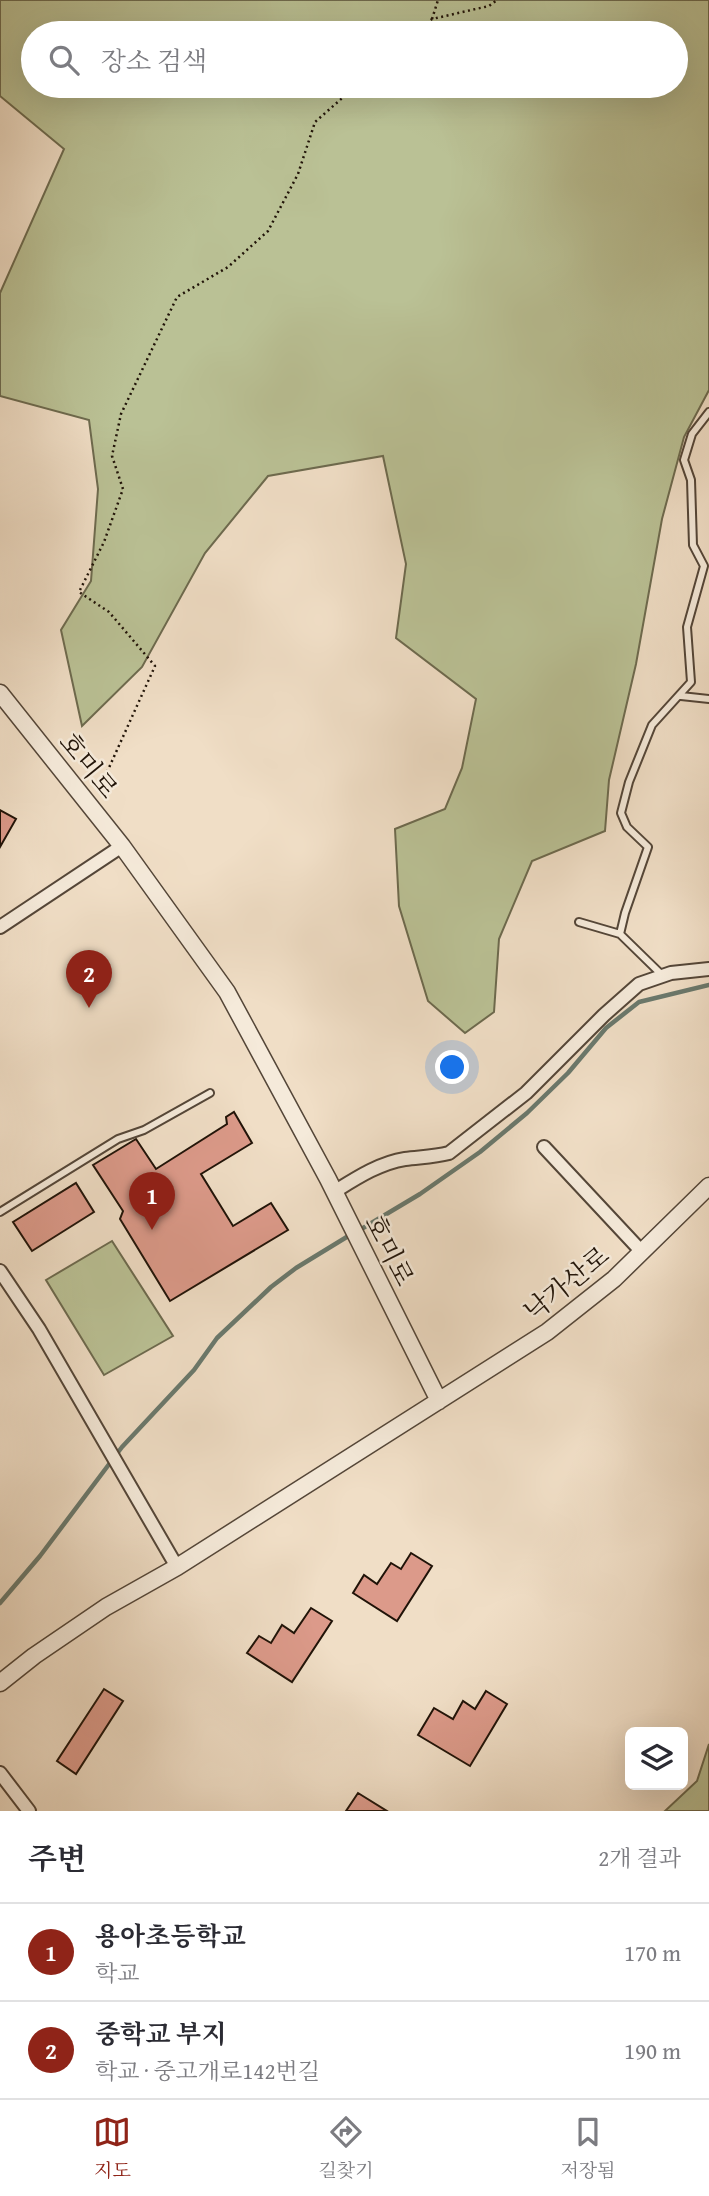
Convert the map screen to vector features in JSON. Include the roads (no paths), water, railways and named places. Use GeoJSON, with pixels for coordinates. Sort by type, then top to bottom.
{"type":"FeatureCollection","features":[{"type":"Feature","properties":{"kind":"street","name":"호미로"},"geometry":{"type":"LineString","coordinates":[[0,693],[122,846],[227,992],[334,1192],[439,1401]]}},
{"type":"Feature","properties":{"kind":"street"},"geometry":{"type":"LineString","coordinates":[[0,927],[122,846]]}},
{"type":"Feature","properties":{"kind":"street"},"geometry":{"type":"LineString","coordinates":[[334,1192],[369,1171],[403,1159],[449,1153],[526,1093],[639,984],[663,976],[709,969]]}},
{"type":"Feature","properties":{"kind":"street"},"geometry":{"type":"LineString","coordinates":[[544,1147],[642,1252]]}},
{"type":"Feature","properties":{"kind":"street","name":"낙가산로"},"geometry":{"type":"LineString","coordinates":[[439,1401],[547,1332],[614,1279],[709,1186]]}},
{"type":"Feature","properties":{"kind":"street"},"geometry":{"type":"LineString","coordinates":[[0,1271],[39,1329],[177,1567]]}},
{"type":"Feature","properties":{"kind":"street"},"geometry":{"type":"LineString","coordinates":[[0,1683],[34,1656],[106,1607],[177,1567],[439,1401]]}},
{"type":"Feature","properties":{"kind":"street"},"geometry":{"type":"LineString","coordinates":[[0,1773],[29,1811]]}},
{"type":"Feature","properties":{"kind":"lane"},"geometry":{"type":"LineString","coordinates":[[620,934],[648,847],[626,827],[621,813],[629,782],[652,725],[691,682],[687,627],[705,566],[693,545],[691,480],[684,460],[692,435],[709,412]]}},
{"type":"Feature","properties":{"kind":"lane"},"geometry":{"type":"LineString","coordinates":[[681,696],[709,699]]}},
{"type":"Feature","properties":{"kind":"lane"},"geometry":{"type":"LineString","coordinates":[[579,922],[620,934],[663,976]]}},
{"type":"Feature","properties":{"kind":"lane"},"geometry":{"type":"LineString","coordinates":[[0,1212],[118,1139],[144,1130],[210,1093]]}},
{"type":"Feature","properties":{"kind":"waterway"},"geometry":{"type":"LineString","coordinates":[[358,1231],[420,1194],[480,1152],[527,1113],[568,1073],[606,1028],[639,1002],[709,985]]}},
{"type":"Feature","properties":{"kind":"waterway"},"geometry":{"type":"LineString","coordinates":[[0,1603],[40,1556],[122,1447],[194,1370],[217,1338],[271,1287],[296,1268],[350,1235]]}},
{"type":"Feature","properties":{"kind":"place","name":"중학교 부지"},"geometry":{"type":"Point","coordinates":[89,1008]}},
{"type":"Feature","properties":{"kind":"place","name":"용아초등학교"},"geometry":{"type":"Point","coordinates":[152,1230]}}]}
